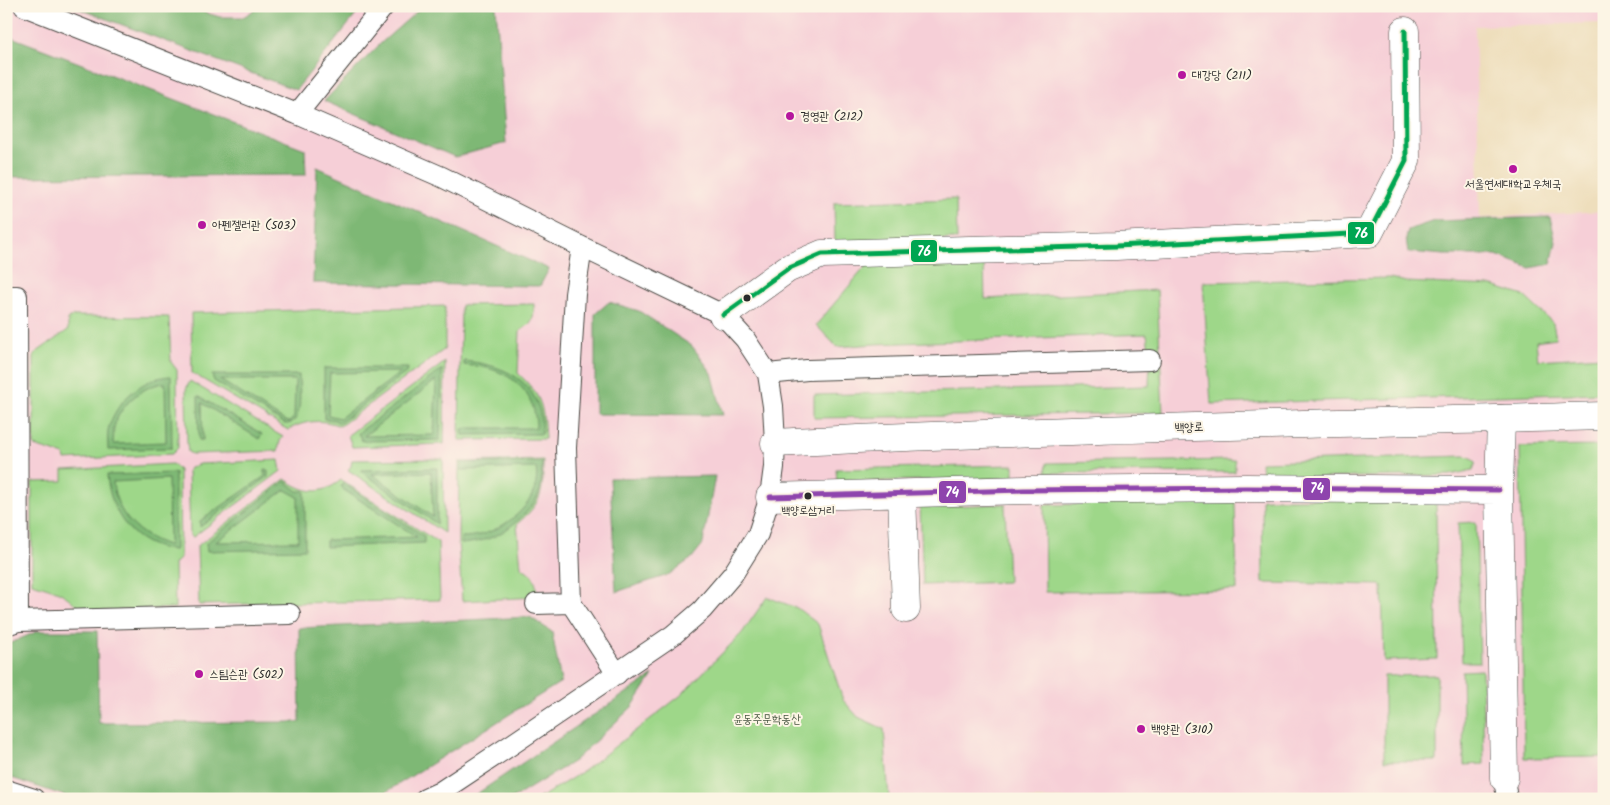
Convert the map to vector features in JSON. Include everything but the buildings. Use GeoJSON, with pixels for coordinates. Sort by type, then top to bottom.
{"type":"FeatureCollection","features":[{"type":"Feature","properties":{"kind":"street"},"geometry":{"type":"LineString","coordinates":[[723,315],[787,269],[822,254],[1116,246],[1369,233],[1406,161],[1404,31]]}},
{"type":"Feature","properties":{"kind":"street","name":"백양로"},"geometry":{"type":"LineString","coordinates":[[775,443],[1024,432],[1604,416]]}},
{"type":"Feature","properties":{"kind":"street"},"geometry":{"type":"LineString","coordinates":[[1501,419],[1499,490],[1505,788]]}},
{"type":"Feature","properties":{"kind":"street"},"geometry":{"type":"LineString","coordinates":[[770,497],[1024,490],[1246,488],[1499,490]]}},
{"type":"Feature","properties":{"kind":"street"},"geometry":{"type":"LineString","coordinates":[[902,494],[906,609]]}},
{"type":"Feature","properties":{"kind":"lane"},"geometry":{"type":"LineString","coordinates":[[24,6],[297,114],[442,177],[723,315],[745,339],[768,374],[773,406],[775,443],[770,497],[758,534],[733,574],[702,610],[673,635],[440,792],[425,799]]}},
{"type":"Feature","properties":{"kind":"lane"},"geometry":{"type":"LineString","coordinates":[[297,114],[384,6]]}},
{"type":"Feature","properties":{"kind":"lane"},"geometry":{"type":"LineString","coordinates":[[582,247],[575,294],[566,448],[571,603],[617,674]]}},
{"type":"Feature","properties":{"kind":"lane"},"geometry":{"type":"LineString","coordinates":[[6,296],[17,296],[12,623],[290,614]]}},
{"type":"Feature","properties":{"kind":"lane"},"geometry":{"type":"LineString","coordinates":[[768,374],[807,370],[1150,360]]}},
{"type":"Feature","properties":{"kind":"lane"},"geometry":{"type":"LineString","coordinates":[[536,604],[571,603]]}},
{"type":"Feature","properties":{"kind":"lane"},"geometry":{"type":"LineString","coordinates":[[6,790],[34,799]]}},
{"type":"Feature","properties":{"kind":"shaded area"},"geometry":{"type":"Polygon","coordinates":[[[6,6],[1604,6],[1604,23],[1475,26],[1480,218],[1604,211],[1604,799],[6,799],[6,6]]]}},
{"type":"Feature","properties":{"kind":"green space"},"geometry":{"type":"Polygon","coordinates":[[[72,6],[190,6],[193,9],[220,17],[243,17],[261,6],[363,6],[296,90],[72,6]]]}},
{"type":"Feature","properties":{"kind":"green space"},"geometry":{"type":"Polygon","coordinates":[[[423,6],[496,6],[506,143],[455,157],[324,101],[381,43],[423,6]]]}},
{"type":"Feature","properties":{"kind":"green space"},"geometry":{"type":"Polygon","coordinates":[[[6,35],[305,149],[306,175],[6,177],[6,35]]]}},
{"type":"Feature","properties":{"kind":"green space"},"geometry":{"type":"Polygon","coordinates":[[[317,167],[549,269],[540,286],[313,283],[317,167]]]}},
{"type":"Feature","properties":{"kind":"green space"},"geometry":{"type":"Polygon","coordinates":[[[956,199],[957,239],[835,242],[834,203],[956,199]]]}},
{"type":"Feature","properties":{"kind":"green space"},"geometry":{"type":"Polygon","coordinates":[[[1550,217],[1556,242],[1551,264],[1530,268],[1496,255],[1444,255],[1408,252],[1406,239],[1408,230],[1434,221],[1550,217]]]}},
{"type":"Feature","properties":{"kind":"green space"},"geometry":{"type":"Polygon","coordinates":[[[984,261],[985,299],[1157,290],[1163,413],[814,418],[814,395],[1149,386],[1150,360],[1147,334],[837,347],[816,325],[867,265],[984,261]]]}},
{"type":"Feature","properties":{"kind":"green space"},"geometry":{"type":"Polygon","coordinates":[[[1390,278],[1406,282],[1493,286],[1524,296],[1553,323],[1556,338],[1536,341],[1538,360],[1602,356],[1603,393],[1211,404],[1203,282],[1390,278]]]}},
{"type":"Feature","properties":{"kind":"green space"},"geometry":{"type":"Polygon","coordinates":[[[609,302],[639,311],[692,346],[712,373],[723,415],[595,414],[595,314],[609,302]]]}},
{"type":"Feature","properties":{"kind":"green space"},"geometry":{"type":"Polygon","coordinates":[[[534,304],[532,320],[528,326],[520,331],[518,373],[532,389],[540,403],[545,439],[459,440],[461,305],[534,304]]]}},
{"type":"Feature","properties":{"kind":"green space"},"geometry":{"type":"Polygon","coordinates":[[[445,306],[445,349],[340,426],[327,422],[307,422],[288,430],[192,373],[191,313],[445,306]]]}},
{"type":"Feature","properties":{"kind":"green space"},"geometry":{"type":"Polygon","coordinates":[[[73,316],[169,317],[171,362],[177,370],[178,448],[172,454],[65,460],[64,455],[34,446],[34,354],[68,330],[68,320],[73,316]]]}},
{"type":"Feature","properties":{"kind":"green space"},"geometry":{"type":"Polygon","coordinates":[[[464,361],[500,369],[511,374],[529,388],[541,414],[542,434],[463,435],[462,429],[468,428],[536,428],[533,407],[523,389],[516,382],[508,376],[484,367],[464,365],[464,361]]]}},
{"type":"Feature","properties":{"kind":"green space"},"geometry":{"type":"Polygon","coordinates":[[[445,362],[444,444],[352,447],[348,435],[445,362]]]}},
{"type":"Feature","properties":{"kind":"green space"},"geometry":{"type":"Polygon","coordinates":[[[324,368],[408,368],[408,371],[340,423],[324,419],[324,368]],[[401,372],[330,373],[328,415],[340,418],[401,372]]]}},
{"type":"Feature","properties":{"kind":"green space"},"geometry":{"type":"Polygon","coordinates":[[[442,369],[440,440],[362,441],[358,433],[442,369]],[[436,381],[364,436],[434,435],[436,381]]]}},
{"type":"Feature","properties":{"kind":"green space"},"geometry":{"type":"Polygon","coordinates":[[[212,375],[299,375],[300,405],[296,419],[291,423],[285,424],[214,381],[212,375]],[[220,380],[289,422],[294,417],[295,380],[220,380]]]}},
{"type":"Feature","properties":{"kind":"green space"},"geometry":{"type":"Polygon","coordinates":[[[171,376],[172,448],[108,450],[108,430],[123,401],[140,386],[160,377],[171,376]],[[165,383],[149,387],[128,402],[115,424],[113,444],[166,442],[165,383]]]}},
{"type":"Feature","properties":{"kind":"green space"},"geometry":{"type":"Polygon","coordinates":[[[190,381],[283,437],[278,451],[192,454],[188,452],[186,389],[190,381]]]}},
{"type":"Feature","properties":{"kind":"green space"},"geometry":{"type":"Polygon","coordinates":[[[198,396],[262,434],[259,439],[202,403],[203,440],[199,440],[198,396]]]}},
{"type":"Feature","properties":{"kind":"green space"},"geometry":{"type":"Polygon","coordinates":[[[1604,446],[1604,757],[1524,758],[1520,447],[1604,446]]]}},
{"type":"Feature","properties":{"kind":"green space"},"geometry":{"type":"Polygon","coordinates":[[[1470,457],[1476,462],[1473,470],[1450,475],[1262,479],[1261,462],[1470,457]]]}},
{"type":"Feature","properties":{"kind":"green space"},"geometry":{"type":"Polygon","coordinates":[[[443,459],[444,533],[348,470],[352,460],[443,459]]]}},
{"type":"Feature","properties":{"kind":"green space"},"geometry":{"type":"Polygon","coordinates":[[[279,460],[281,471],[193,537],[190,536],[188,471],[190,468],[199,464],[279,460]]]}},
{"type":"Feature","properties":{"kind":"green space"},"geometry":{"type":"Polygon","coordinates":[[[543,460],[543,481],[540,496],[537,503],[517,524],[521,567],[530,573],[534,579],[537,597],[462,601],[458,541],[459,462],[543,460]]]}},
{"type":"Feature","properties":{"kind":"green space"},"geometry":{"type":"Polygon","coordinates":[[[1235,460],[1235,472],[1046,473],[1047,463],[1235,460]]]}},
{"type":"Feature","properties":{"kind":"green space"},"geometry":{"type":"Polygon","coordinates":[[[542,462],[539,493],[527,512],[508,529],[495,536],[461,544],[461,537],[480,535],[502,526],[512,519],[529,501],[537,480],[536,468],[461,470],[461,463],[542,462]]]}},
{"type":"Feature","properties":{"kind":"green space"},"geometry":{"type":"Polygon","coordinates":[[[172,464],[179,470],[180,558],[174,564],[175,608],[82,612],[71,600],[60,593],[32,583],[32,482],[63,481],[63,470],[172,464]]]}},
{"type":"Feature","properties":{"kind":"green space"},"geometry":{"type":"Polygon","coordinates":[[[1014,465],[1014,478],[837,482],[836,469],[1014,465]]]}},
{"type":"Feature","properties":{"kind":"green space"},"geometry":{"type":"Polygon","coordinates":[[[437,468],[437,524],[362,472],[362,470],[437,468]],[[431,472],[372,474],[433,517],[431,472]]]}},
{"type":"Feature","properties":{"kind":"green space"},"geometry":{"type":"Polygon","coordinates":[[[265,470],[268,470],[268,477],[200,527],[200,521],[265,476],[265,470]]]}},
{"type":"Feature","properties":{"kind":"green space"},"geometry":{"type":"Polygon","coordinates":[[[175,473],[175,550],[160,548],[136,536],[119,515],[113,503],[107,475],[175,473]],[[168,479],[113,482],[119,504],[131,522],[148,536],[169,545],[168,479]]]}},
{"type":"Feature","properties":{"kind":"green space"},"geometry":{"type":"Polygon","coordinates":[[[715,476],[703,544],[691,559],[668,575],[616,592],[610,478],[715,476]]]}},
{"type":"Feature","properties":{"kind":"green space"},"geometry":{"type":"Polygon","coordinates":[[[285,479],[306,490],[313,491],[327,489],[341,480],[438,542],[440,600],[199,605],[197,546],[285,479]]]}},
{"type":"Feature","properties":{"kind":"green space"},"geometry":{"type":"Polygon","coordinates":[[[285,481],[298,491],[305,491],[305,549],[207,551],[206,543],[285,481]],[[285,490],[216,542],[298,541],[298,497],[285,490]]]}},
{"type":"Feature","properties":{"kind":"green space"},"geometry":{"type":"Polygon","coordinates":[[[343,483],[424,536],[424,543],[326,547],[326,540],[417,537],[344,490],[341,487],[343,483]]]}},
{"type":"Feature","properties":{"kind":"green space"},"geometry":{"type":"Polygon","coordinates":[[[1262,499],[1436,499],[1437,659],[1384,661],[1382,585],[1263,583],[1262,499]]]}},
{"type":"Feature","properties":{"kind":"green space"},"geometry":{"type":"Polygon","coordinates":[[[1235,501],[1237,590],[1045,592],[1044,505],[1235,501]]]}},
{"type":"Feature","properties":{"kind":"green space"},"geometry":{"type":"Polygon","coordinates":[[[1005,504],[1008,582],[923,585],[920,507],[1005,504]]]}},
{"type":"Feature","properties":{"kind":"green space"},"geometry":{"type":"Polygon","coordinates":[[[1476,522],[1480,662],[1462,662],[1458,523],[1476,522]]]}},
{"type":"Feature","properties":{"kind":"green space","name":"윤동주문학동산"},"geometry":{"type":"Polygon","coordinates":[[[767,597],[797,608],[818,624],[843,700],[858,717],[884,729],[889,799],[538,799],[582,772],[680,696],[742,633],[767,597]]]}},
{"type":"Feature","properties":{"kind":"green space"},"geometry":{"type":"Polygon","coordinates":[[[530,617],[552,632],[561,682],[375,799],[74,799],[6,776],[6,645],[38,631],[97,631],[99,723],[300,722],[299,628],[530,617]]]}},
{"type":"Feature","properties":{"kind":"green space"},"geometry":{"type":"Polygon","coordinates":[[[1482,670],[1484,764],[1464,765],[1462,671],[1482,670]]]}},
{"type":"Feature","properties":{"kind":"green space"},"geometry":{"type":"Polygon","coordinates":[[[653,675],[632,707],[574,761],[512,799],[469,799],[653,675]]]}},
{"type":"Feature","properties":{"kind":"green space"},"geometry":{"type":"Polygon","coordinates":[[[1437,675],[1437,761],[1384,761],[1384,676],[1437,675]]]}},
{"type":"Feature","properties":{"kind":"transit line","name":"76"},"geometry":{"type":"LineString","coordinates":[[723,315],[787,269],[822,254],[1116,246],[1369,233],[1406,161],[1405,31]]}},
{"type":"Feature","properties":{"kind":"transit line","name":"74"},"geometry":{"type":"LineString","coordinates":[[770,497],[1024,490],[1246,488],[1499,490]]}},
{"type":"Feature","properties":{"kind":"place","name":"대강당 (211)"},"geometry":{"type":"Point","coordinates":[1182,75]}},
{"type":"Feature","properties":{"kind":"place","name":"경영관 (212)"},"geometry":{"type":"Point","coordinates":[790,116]}},
{"type":"Feature","properties":{"kind":"place","name":"서울연세대학교우체국"},"geometry":{"type":"Point","coordinates":[1513,169]}},
{"type":"Feature","properties":{"kind":"place","name":"아펜젤러관 (503)"},"geometry":{"type":"Point","coordinates":[202,225]}},
{"type":"Feature","properties":{"kind":"place","name":"백양로삼거리"},"geometry":{"type":"Point","coordinates":[808,496]}},
{"type":"Feature","properties":{"kind":"place","name":"스팀슨관 (502)"},"geometry":{"type":"Point","coordinates":[199,674]}},
{"type":"Feature","properties":{"kind":"place","name":"백양관 (310)"},"geometry":{"type":"Point","coordinates":[1141,729]}}]}
